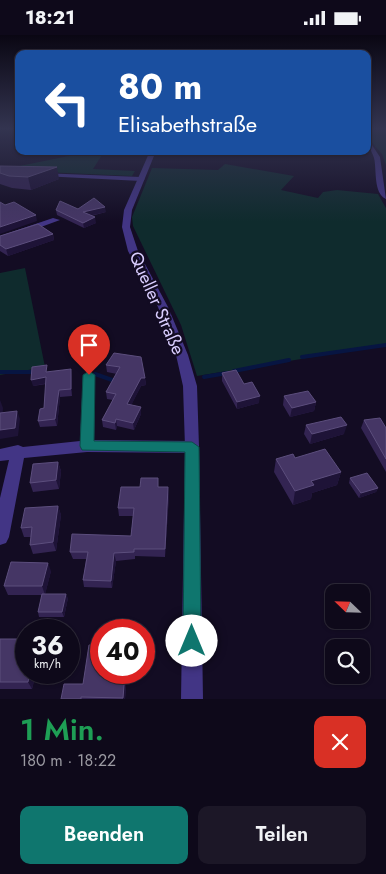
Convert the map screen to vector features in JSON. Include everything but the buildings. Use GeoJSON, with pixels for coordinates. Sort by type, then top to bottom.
{"type":"FeatureCollection","features":[{"type":"Feature","properties":{"kind":"street","name":"Queller Straße"},"geometry":{"type":"LineString","coordinates":[[149,160],[126,217],[126,227],[131,245],[163,307],[182,355],[190,387],[192,447],[192,699]]}},
{"type":"Feature","properties":{"kind":"street"},"geometry":{"type":"LineString","coordinates":[[380,160],[382,166],[379,184],[386,197]]}},
{"type":"Feature","properties":{"kind":"street"},"geometry":{"type":"LineString","coordinates":[[32,173],[141,179]]}},
{"type":"Feature","properties":{"kind":"street"},"geometry":{"type":"LineString","coordinates":[[0,239],[56,220]]}},
{"type":"Feature","properties":{"kind":"street"},"geometry":{"type":"LineString","coordinates":[[87,446],[89,375]]}},
{"type":"Feature","properties":{"kind":"street"},"geometry":{"type":"LineString","coordinates":[[0,455],[18,451],[87,446],[192,447]]}},
{"type":"Feature","properties":{"kind":"street"},"geometry":{"type":"LineString","coordinates":[[0,537],[18,451]]}},
{"type":"Feature","properties":{"kind":"green space"},"geometry":{"type":"Polygon","coordinates":[[[49,160],[99,160],[93,169],[135,171],[132,176],[0,170],[49,160]]]}},
{"type":"Feature","properties":{"kind":"green space"},"geometry":{"type":"Polygon","coordinates":[[[225,164],[294,176],[281,190],[318,198],[323,192],[337,190],[378,194],[386,208],[386,345],[197,376],[181,325],[133,226],[132,217],[152,168],[218,170],[225,164]]]}},
{"type":"Feature","properties":{"kind":"green space"},"geometry":{"type":"Polygon","coordinates":[[[25,268],[45,367],[0,375],[0,273],[25,268]]]}},
{"type":"Feature","properties":{"kind":"waterway"},"geometry":{"type":"LineString","coordinates":[[302,357],[386,345]]}},
{"type":"Feature","properties":{"kind":"waterway"},"geometry":{"type":"LineString","coordinates":[[234,371],[289,360]]}},
{"type":"Feature","properties":{"kind":"waterway"},"geometry":{"type":"LineString","coordinates":[[0,372],[33,372]]}},
{"type":"Feature","properties":{"kind":"waterway"},"geometry":{"type":"LineString","coordinates":[[204,377],[227,373]]}},
{"type":"Feature","properties":{"kind":"waterway"},"geometry":{"type":"LineString","coordinates":[[95,374],[115,381]]}},
{"type":"Feature","properties":{"kind":"route"},"geometry":{"type":"LineString","coordinates":[[89,375],[87,446],[192,447],[192,641]]}}]}
